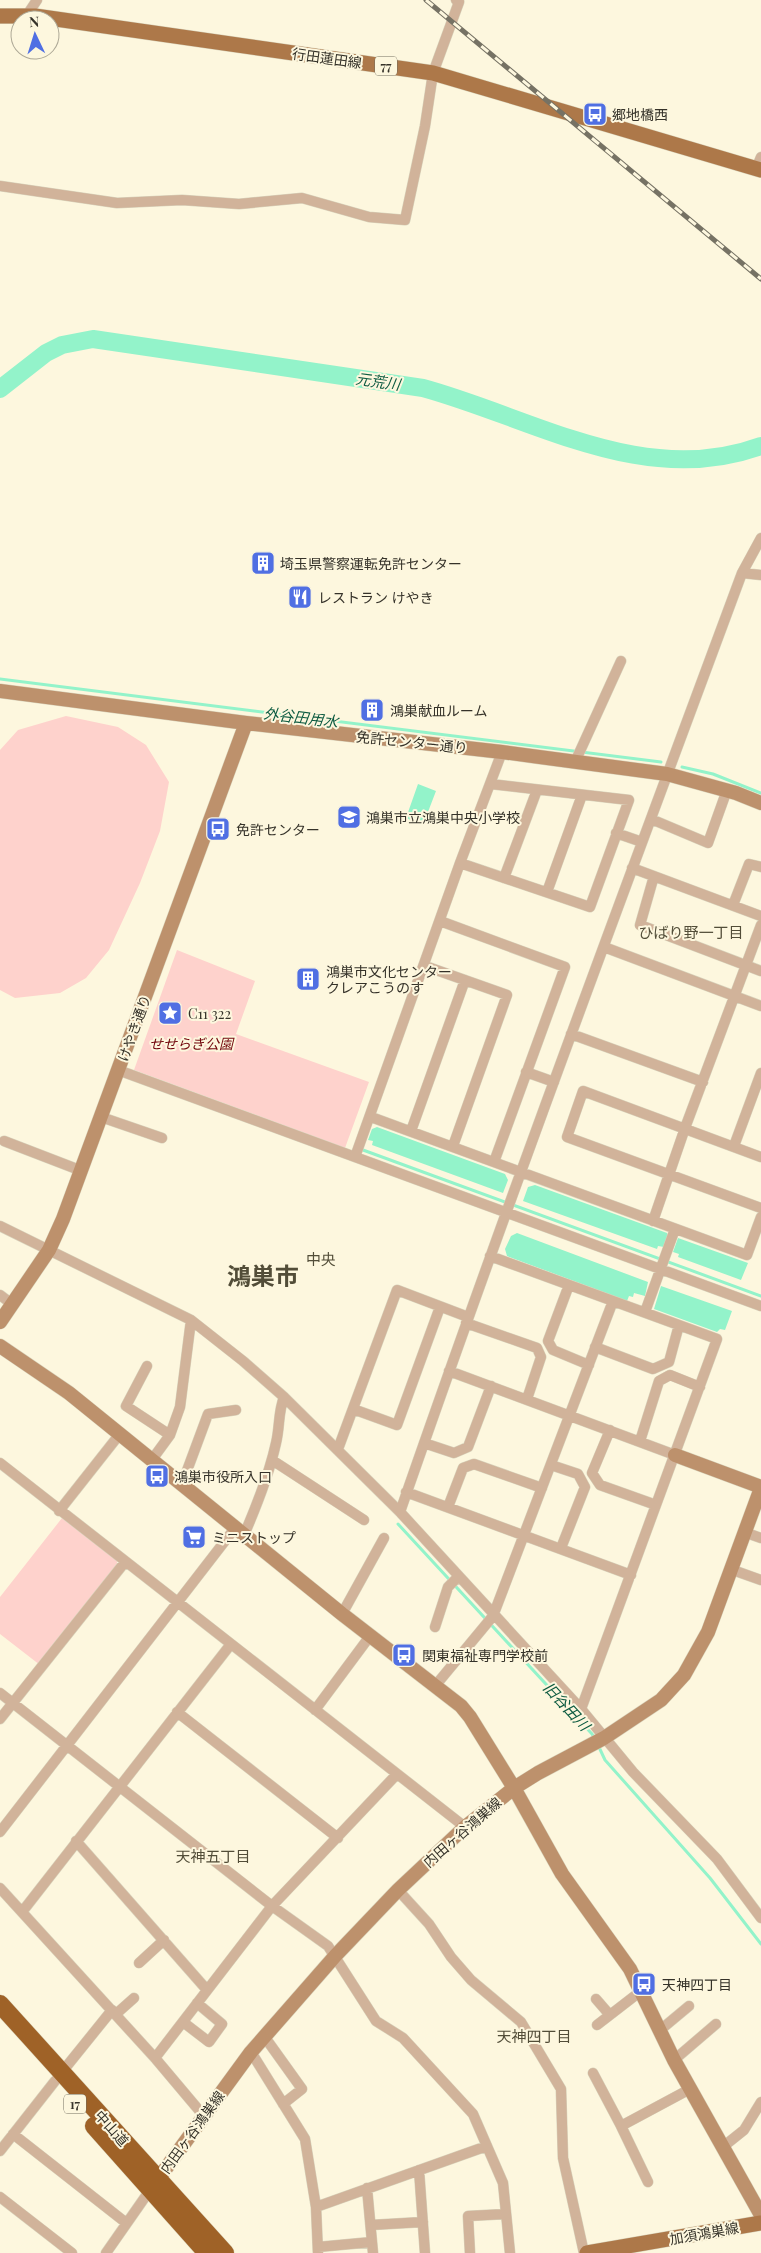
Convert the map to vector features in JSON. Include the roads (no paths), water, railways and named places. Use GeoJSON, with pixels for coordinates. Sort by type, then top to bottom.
{"type":"FeatureCollection","features":[{"type":"Feature","properties":{"kind":"highway","name":"中山道"},"geometry":{"type":"LineString","coordinates":[[0,2004],[58,2076],[154,2185],[207,2253]]}},
{"type":"Feature","properties":{"kind":"highway","name":"中山道"},"geometry":{"type":"LineString","coordinates":[[0,2019],[58,2076]]}},
{"type":"Feature","properties":{"kind":"highway","name":"中山道"},"geometry":{"type":"LineString","coordinates":[[154,2185],[224,2253]]}},
{"type":"Feature","properties":{"kind":"main road","name":"行田蓮田線"},"geometry":{"type":"LineString","coordinates":[[60,20],[433,73],[759,165]]}},
{"type":"Feature","properties":{"kind":"main road","name":"加須鴻巣線"},"geometry":{"type":"LineString","coordinates":[[586,2253],[761,2223]]}},
{"type":"Feature","properties":{"kind":"street"},"geometry":{"type":"LineString","coordinates":[[0,186],[117,203],[182,200],[238,204],[302,198],[370,217],[405,220],[425,126],[433,73],[459,2],[456,0]]}},
{"type":"Feature","properties":{"kind":"street"},"geometry":{"type":"LineString","coordinates":[[400,1512],[505,1212],[632,868],[742,573],[761,538]]}},
{"type":"Feature","properties":{"kind":"street"},"geometry":{"type":"LineString","coordinates":[[742,573],[761,575]]}},
{"type":"Feature","properties":{"kind":"street"},"geometry":{"type":"LineString","coordinates":[[575,762],[622,661]]}},
{"type":"Feature","properties":{"kind":"street","name":"免許センター通り"},"geometry":{"type":"LineString","coordinates":[[0,691],[667,774],[727,790],[761,803]]}},
{"type":"Feature","properties":{"kind":"street","name":"けやき通り"},"geometry":{"type":"LineString","coordinates":[[0,1322],[49,1250],[82,1171],[246,723]]}},
{"type":"Feature","properties":{"kind":"street"},"geometry":{"type":"LineString","coordinates":[[355,1157],[502,752]]}},
{"type":"Feature","properties":{"kind":"street"},"geometry":{"type":"LineString","coordinates":[[460,864],[590,907],[629,800],[491,784]]}},
{"type":"Feature","properties":{"kind":"street"},"geometry":{"type":"LineString","coordinates":[[504,878],[537,790]]}},
{"type":"Feature","properties":{"kind":"street"},"geometry":{"type":"LineString","coordinates":[[651,819],[708,843],[727,790]]}},
{"type":"Feature","properties":{"kind":"street"},"geometry":{"type":"LineString","coordinates":[[547,892],[582,794]]}},
{"type":"Feature","properties":{"kind":"street"},"geometry":{"type":"LineString","coordinates":[[616,834],[642,842]]}},
{"type":"Feature","properties":{"kind":"street"},"geometry":{"type":"LineString","coordinates":[[733,905],[749,864],[761,867]]}},
{"type":"Feature","properties":{"kind":"street"},"geometry":{"type":"LineString","coordinates":[[632,868],[761,916]]}},
{"type":"Feature","properties":{"kind":"street"},"geometry":{"type":"LineString","coordinates":[[654,876],[640,925],[761,971]]}},
{"type":"Feature","properties":{"kind":"street"},"geometry":{"type":"LineString","coordinates":[[440,921],[565,967],[494,1162]]}},
{"type":"Feature","properties":{"kind":"street"},"geometry":{"type":"LineString","coordinates":[[654,1220],[685,1128],[761,925]]}},
{"type":"Feature","properties":{"kind":"street"},"geometry":{"type":"LineString","coordinates":[[604,947],[761,1006]]}},
{"type":"Feature","properties":{"kind":"street"},"geometry":{"type":"LineString","coordinates":[[425,966],[507,994],[452,1146]]}},
{"type":"Feature","properties":{"kind":"street"},"geometry":{"type":"LineString","coordinates":[[411,1131],[465,980]]}},
{"type":"Feature","properties":{"kind":"street"},"geometry":{"type":"LineString","coordinates":[[571,1034],[702,1082]]}},
{"type":"Feature","properties":{"kind":"street"},"geometry":{"type":"LineString","coordinates":[[118,1070],[761,1306]]}},
{"type":"Feature","properties":{"kind":"street"},"geometry":{"type":"LineString","coordinates":[[526,1072],[554,1082]]}},
{"type":"Feature","properties":{"kind":"street"},"geometry":{"type":"LineString","coordinates":[[734,1146],[761,1073]]}},
{"type":"Feature","properties":{"kind":"street"},"geometry":{"type":"LineString","coordinates":[[761,1157],[583,1091],[567,1137],[761,1208]]}},
{"type":"Feature","properties":{"kind":"street"},"geometry":{"type":"LineString","coordinates":[[101,1117],[162,1138]]}},
{"type":"Feature","properties":{"kind":"street"},"geometry":{"type":"LineString","coordinates":[[371,1117],[747,1255],[758,1233],[761,1217]]}},
{"type":"Feature","properties":{"kind":"street"},"geometry":{"type":"LineString","coordinates":[[4,1141],[82,1171]]}},
{"type":"Feature","properties":{"kind":"street"},"geometry":{"type":"LineString","coordinates":[[0,1226],[191,1320],[243,1361],[284,1397],[400,1512],[580,1709],[633,1772],[717,1859],[761,1918]]}},
{"type":"Feature","properties":{"kind":"street"},"geometry":{"type":"LineString","coordinates":[[645,1312],[675,1229]]}},
{"type":"Feature","properties":{"kind":"street"},"geometry":{"type":"LineString","coordinates":[[490,1256],[717,1339],[580,1709]]}},
{"type":"Feature","properties":{"kind":"street"},"geometry":{"type":"LineString","coordinates":[[569,1285],[548,1341],[552,1350],[589,1364]]}},
{"type":"Feature","properties":{"kind":"street"},"geometry":{"type":"LineString","coordinates":[[338,1449],[397,1290],[537,1348],[541,1357],[527,1399]]}},
{"type":"Feature","properties":{"kind":"street"},"geometry":{"type":"LineString","coordinates":[[0,1295],[12,1304]]}},
{"type":"Feature","properties":{"kind":"street"},"geometry":{"type":"LineString","coordinates":[[434,1686],[493,1616],[613,1301]]}},
{"type":"Feature","properties":{"kind":"street"},"geometry":{"type":"LineString","coordinates":[[353,1409],[396,1425],[440,1307]]}},
{"type":"Feature","properties":{"kind":"street"},"geometry":{"type":"LineString","coordinates":[[151,1461],[170,1435],[180,1407],[191,1320]]}},
{"type":"Feature","properties":{"kind":"street"},"geometry":{"type":"LineString","coordinates":[[596,1347],[653,1369],[669,1362],[679,1325]]}},
{"type":"Feature","properties":{"kind":"street"},"geometry":{"type":"LineString","coordinates":[[0,1346],[68,1393],[342,1614],[461,1706],[470,1717],[514,1788],[562,1874],[613,1944],[641,1990],[674,2060],[724,2146],[761,2215]]}},
{"type":"Feature","properties":{"kind":"street"},"geometry":{"type":"LineString","coordinates":[[147,1366],[126,1406],[170,1435]]}},
{"type":"Feature","properties":{"kind":"street"},"geometry":{"type":"LineString","coordinates":[[449,1371],[570,1414],[761,1488]]}},
{"type":"Feature","properties":{"kind":"street"},"geometry":{"type":"LineString","coordinates":[[640,1441],[659,1381],[670,1375],[700,1387]]}},
{"type":"Feature","properties":{"kind":"street"},"geometry":{"type":"LineString","coordinates":[[424,1443],[454,1454],[468,1447],[490,1386]]}},
{"type":"Feature","properties":{"kind":"street"},"geometry":{"type":"LineString","coordinates":[[0,1832],[177,1602],[239,1531],[259,1501],[277,1441],[279,1409],[284,1397]]}},
{"type":"Feature","properties":{"kind":"street"},"geometry":{"type":"LineString","coordinates":[[180,1484],[185,1476],[208,1414],[236,1410]]}},
{"type":"Feature","properties":{"kind":"street"},"geometry":{"type":"LineString","coordinates":[[610,1430],[592,1473],[600,1485],[656,1506]]}},
{"type":"Feature","properties":{"kind":"street"},"geometry":{"type":"LineString","coordinates":[[60,1511],[119,1435]]}},
{"type":"Feature","properties":{"kind":"street"},"geometry":{"type":"LineString","coordinates":[[272,1460],[364,1520]]}},
{"type":"Feature","properties":{"kind":"street"},"geometry":{"type":"LineString","coordinates":[[0,1463],[124,1562],[465,1827]]}},
{"type":"Feature","properties":{"kind":"street"},"geometry":{"type":"LineString","coordinates":[[448,1507],[464,1468],[474,1464],[542,1488]]}},
{"type":"Feature","properties":{"kind":"street"},"geometry":{"type":"LineString","coordinates":[[551,1464],[578,1474],[585,1487],[561,1548]]}},
{"type":"Feature","properties":{"kind":"street","name":"内田ヶ谷鴻巣線"},"geometry":{"type":"LineString","coordinates":[[154,2185],[250,2052],[336,1955],[398,1890],[465,1827],[514,1788],[604,1738],[661,1700],[684,1675],[708,1632],[761,1488]]}},
{"type":"Feature","properties":{"kind":"street"},"geometry":{"type":"LineString","coordinates":[[406,1492],[630,1575]]}},
{"type":"Feature","properties":{"kind":"street"},"geometry":{"type":"LineString","coordinates":[[744,1532],[761,1538]]}},
{"type":"Feature","properties":{"kind":"street"},"geometry":{"type":"LineString","coordinates":[[342,1614],[384,1538]]}},
{"type":"Feature","properties":{"kind":"street"},"geometry":{"type":"LineString","coordinates":[[0,1719],[124,1562]]}},
{"type":"Feature","properties":{"kind":"street"},"geometry":{"type":"LineString","coordinates":[[730,1569],[761,1580]]}},
{"type":"Feature","properties":{"kind":"street"},"geometry":{"type":"LineString","coordinates":[[435,1626],[448,1587],[458,1577]]}},
{"type":"Feature","properties":{"kind":"street"},"geometry":{"type":"LineString","coordinates":[[315,1710],[370,1636]]}},
{"type":"Feature","properties":{"kind":"street"},"geometry":{"type":"LineString","coordinates":[[22,1912],[230,1644]]}},
{"type":"Feature","properties":{"kind":"street"},"geometry":{"type":"LineString","coordinates":[[0,1693],[272,1906],[328,1946],[336,1955],[376,2021],[403,2038],[473,2114],[503,2183],[510,2253]]}},
{"type":"Feature","properties":{"kind":"street"},"geometry":{"type":"LineString","coordinates":[[177,1712],[338,1838]]}},
{"type":"Feature","properties":{"kind":"street"},"geometry":{"type":"LineString","coordinates":[[155,2058],[272,1906],[397,1774]]}},
{"type":"Feature","properties":{"kind":"street"},"geometry":{"type":"LineString","coordinates":[[76,1841],[207,1990]]}},
{"type":"Feature","properties":{"kind":"street"},"geometry":{"type":"LineString","coordinates":[[0,1888],[114,2012],[203,2115]]}},
{"type":"Feature","properties":{"kind":"street"},"geometry":{"type":"LineString","coordinates":[[398,1890],[428,1924],[451,1957],[471,1980],[521,2022],[560,2089],[563,2158],[586,2253]]}},
{"type":"Feature","properties":{"kind":"street"},"geometry":{"type":"LineString","coordinates":[[139,1963],[164,1940]]}},
{"type":"Feature","properties":{"kind":"street"},"geometry":{"type":"LineString","coordinates":[[597,2024],[641,1990]]}},
{"type":"Feature","properties":{"kind":"street"},"geometry":{"type":"LineString","coordinates":[[0,2151],[58,2076],[114,2012],[134,1998]]}},
{"type":"Feature","properties":{"kind":"street"},"geometry":{"type":"LineString","coordinates":[[596,1999],[610,2014]]}},
{"type":"Feature","properties":{"kind":"street"},"geometry":{"type":"LineString","coordinates":[[183,2022],[209,2042],[222,2024],[197,2003]]}},
{"type":"Feature","properties":{"kind":"street"},"geometry":{"type":"LineString","coordinates":[[659,2031],[689,2006]]}},
{"type":"Feature","properties":{"kind":"street"},"geometry":{"type":"LineString","coordinates":[[674,2060],[716,2024]]}},
{"type":"Feature","properties":{"kind":"street"},"geometry":{"type":"LineString","coordinates":[[264,2036],[302,2089],[283,2104]]}},
{"type":"Feature","properties":{"kind":"street"},"geometry":{"type":"LineString","coordinates":[[250,2052],[305,2139],[316,2206],[318,2250],[372,2242]]}},
{"type":"Feature","properties":{"kind":"street"},"geometry":{"type":"LineString","coordinates":[[593,2074],[648,2182]]}},
{"type":"Feature","properties":{"kind":"street"},"geometry":{"type":"LineString","coordinates":[[621,2126],[690,2089]]}},
{"type":"Feature","properties":{"kind":"street"},"geometry":{"type":"LineString","coordinates":[[724,2146],[744,2130],[761,2102]]}},
{"type":"Feature","properties":{"kind":"street"},"geometry":{"type":"LineString","coordinates":[[13,2134],[125,2222]]}},
{"type":"Feature","properties":{"kind":"street"},"geometry":{"type":"LineString","coordinates":[[316,2206],[487,2146]]}},
{"type":"Feature","properties":{"kind":"street"},"geometry":{"type":"LineString","coordinates":[[419,2170],[425,2253]]}},
{"type":"Feature","properties":{"kind":"street"},"geometry":{"type":"LineString","coordinates":[[106,2253],[125,2222],[154,2185]]}},
{"type":"Feature","properties":{"kind":"street"},"geometry":{"type":"LineString","coordinates":[[367,2188],[373,2253]]}},
{"type":"Feature","properties":{"kind":"street"},"geometry":{"type":"LineString","coordinates":[[0,2197],[72,2253]]}},
{"type":"Feature","properties":{"kind":"street"},"geometry":{"type":"LineString","coordinates":[[470,2253],[468,2216],[506,2214]]}},
{"type":"Feature","properties":{"kind":"street"},"geometry":{"type":"LineString","coordinates":[[370,2226],[423,2222]]}},
{"type":"Feature","properties":{"kind":"waterway","name":"元荒川"},"geometry":{"type":"LineString","coordinates":[[0,389],[46,353],[62,345],[93,339],[423,388],[547,431],[589,444],[632,454],[674,459],[717,457],[761,446]]}},
{"type":"Feature","properties":{"kind":"waterway","name":"外谷田用水"},"geometry":{"type":"LineString","coordinates":[[0,679],[661,762]]}},
{"type":"Feature","properties":{"kind":"waterway","name":"外谷田用水"},"geometry":{"type":"LineString","coordinates":[[682,767],[713,774],[761,793]]}},
{"type":"Feature","properties":{"kind":"waterway"},"geometry":{"type":"LineString","coordinates":[[363,1150],[761,1296]]}},
{"type":"Feature","properties":{"kind":"waterway","name":"旧谷田川"},"geometry":{"type":"LineString","coordinates":[[398,1524],[595,1739]]}},
{"type":"Feature","properties":{"kind":"waterway","name":"旧谷田川"},"geometry":{"type":"LineString","coordinates":[[598,1745],[605,1760],[710,1878],[761,1944]]}},
{"type":"Feature","properties":{"kind":"railway"},"geometry":{"type":"LineString","coordinates":[[426,0],[761,279]]}},
{"type":"Feature","properties":{"kind":"place","name":"郷地橋西"},"geometry":{"type":"Point","coordinates":[595,114]}},
{"type":"Feature","properties":{"kind":"place","name":"埼玉県警察運転免許センター"},"geometry":{"type":"Point","coordinates":[263,563]}},
{"type":"Feature","properties":{"kind":"place","name":"レストラン けやき"},"geometry":{"type":"Point","coordinates":[300,597]}},
{"type":"Feature","properties":{"kind":"place","name":"鴻巣献血ルーム"},"geometry":{"type":"Point","coordinates":[372,710]}},
{"type":"Feature","properties":{"kind":"place","name":"鴻巣市立鴻巣中央小学校"},"geometry":{"type":"Point","coordinates":[349,817]}},
{"type":"Feature","properties":{"kind":"place","name":"免許センター"},"geometry":{"type":"Point","coordinates":[218,829]}},
{"type":"Feature","properties":{"kind":"place","name":"鴻巣市文化センター クレアこうのす"},"geometry":{"type":"Point","coordinates":[308,979]}},
{"type":"Feature","properties":{"kind":"place","name":"C11 322"},"geometry":{"type":"Point","coordinates":[170,1013]}},
{"type":"Feature","properties":{"kind":"place","name":"鴻巣市役所入口"},"geometry":{"type":"Point","coordinates":[157,1476]}},
{"type":"Feature","properties":{"kind":"place","name":"ミニストップ"},"geometry":{"type":"Point","coordinates":[194,1537]}},
{"type":"Feature","properties":{"kind":"place","name":"関東福祉専門学校前"},"geometry":{"type":"Point","coordinates":[404,1655]}},
{"type":"Feature","properties":{"kind":"place","name":"天神四丁目"},"geometry":{"type":"Point","coordinates":[644,1984]}},
{"type":"Feature","properties":{"kind":"district","name":"ひばり野一丁目"},"geometry":{"type":"Point","coordinates":[691,932]}},
{"type":"Feature","properties":{"kind":"district","name":"中央"},"geometry":{"type":"Point","coordinates":[321,1259]}},
{"type":"Feature","properties":{"kind":"district","name":"鴻巣市"},"geometry":{"type":"Point","coordinates":[263,1275]}},
{"type":"Feature","properties":{"kind":"district","name":"天神五丁目"},"geometry":{"type":"Point","coordinates":[213,1856]}},
{"type":"Feature","properties":{"kind":"district","name":"天神四丁目"},"geometry":{"type":"Point","coordinates":[534,2036]}},
{"type":"Feature","properties":{"kind":"park label","name":"せせらぎ公園"},"geometry":{"type":"Point","coordinates":[191,1043]}}]}
